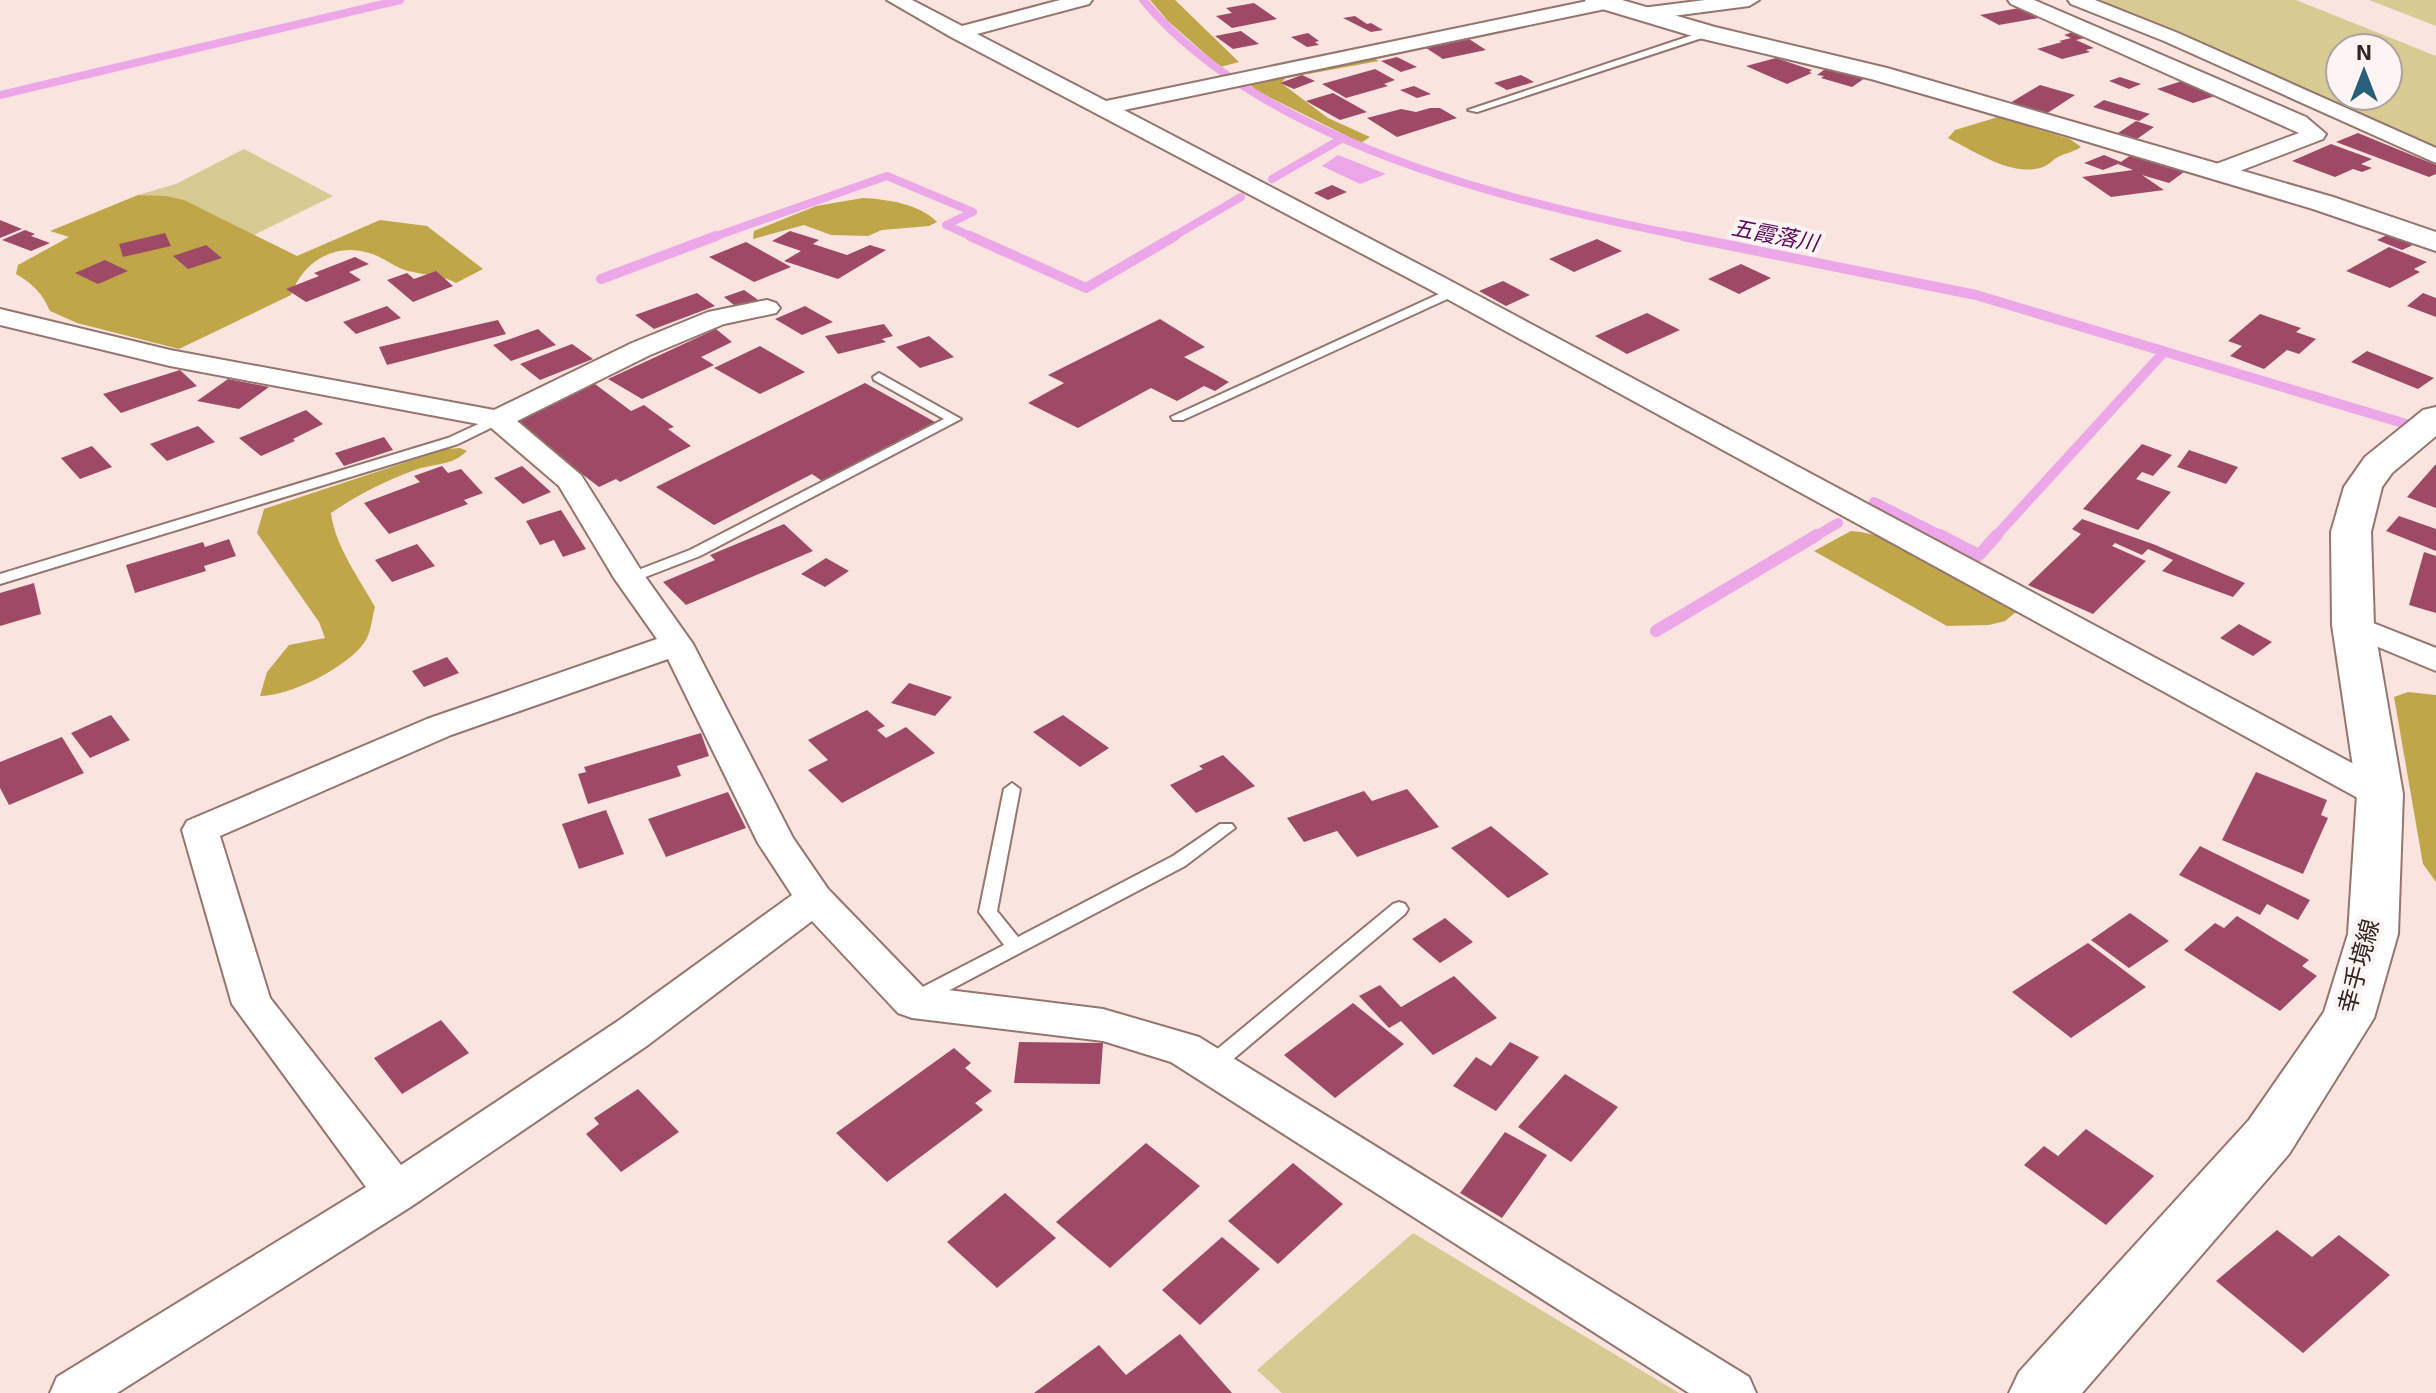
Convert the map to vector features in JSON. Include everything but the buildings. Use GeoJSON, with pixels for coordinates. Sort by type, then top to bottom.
{"type":"FeatureCollection","features":[{"type":"Feature","properties":{"kind":"main road","name":"幸手境線"},"geometry":{"type":"LineString","coordinates":[[2041,1393],[2269,1137],[2348,1018],[2373,934],[2380,794],[2353,625],[2351,532],[2363,487],[2378,465],[2426,425]]}},
{"type":"Feature","properties":{"kind":"street"},"geometry":{"type":"LineString","coordinates":[[897,0],[1452,292],[2380,794]]}},
{"type":"Feature","properties":{"kind":"street"},"geometry":{"type":"LineString","coordinates":[[958,33],[1082,0]]}},
{"type":"Feature","properties":{"kind":"street"},"geometry":{"type":"LineString","coordinates":[[1642,14],[1749,0]]}},
{"type":"Feature","properties":{"kind":"street"},"geometry":{"type":"LineString","coordinates":[[2018,0],[2285,116],[2315,134],[2216,172]]}},
{"type":"Feature","properties":{"kind":"street"},"geometry":{"type":"LineString","coordinates":[[2078,0],[2171,37],[2436,156]]}},
{"type":"Feature","properties":{"kind":"street"},"geometry":{"type":"LineString","coordinates":[[1105,108],[1601,2],[1708,33],[1878,73],[2323,203],[2436,242]]}},
{"type":"Feature","properties":{"kind":"street"},"geometry":{"type":"LineString","coordinates":[[498,419],[641,349],[717,317],[767,308]]}},
{"type":"Feature","properties":{"kind":"street"},"geometry":{"type":"LineString","coordinates":[[0,317],[170,358],[498,419],[571,481],[630,578],[677,644],[777,843],[814,899],[912,1002],[1103,1025],[1184,1049],[1732,1393]]}},
{"type":"Feature","properties":{"kind":"street"},"geometry":{"type":"LineString","coordinates":[[2353,625],[2436,660]]}},
{"type":"Feature","properties":{"kind":"street"},"geometry":{"type":"LineString","coordinates":[[396,1192],[252,1004],[200,830],[439,727],[677,644]]}},
{"type":"Feature","properties":{"kind":"street"},"geometry":{"type":"LineString","coordinates":[[74,1393],[396,1192],[633,1033],[814,899]]}},
{"type":"Feature","properties":{"kind":"lane"},"geometry":{"type":"LineString","coordinates":[[1473,110],[1708,33]]}},
{"type":"Feature","properties":{"kind":"lane"},"geometry":{"type":"LineString","coordinates":[[1178,417],[1452,292]]}},
{"type":"Feature","properties":{"kind":"lane"},"geometry":{"type":"LineString","coordinates":[[630,578],[695,553],[954,419],[879,377]]}},
{"type":"Feature","properties":{"kind":"lane"},"geometry":{"type":"LineString","coordinates":[[0,579],[439,446],[498,419]]}},
{"type":"Feature","properties":{"kind":"lane"},"geometry":{"type":"LineString","coordinates":[[1012,789],[988,912],[1016,947]]}},
{"type":"Feature","properties":{"kind":"lane"},"geometry":{"type":"LineString","coordinates":[[912,1002],[1179,861],[1226,828]]}},
{"type":"Feature","properties":{"kind":"lane"},"geometry":{"type":"LineString","coordinates":[[1211,1066],[1399,909]]}},
{"type":"Feature","properties":{"kind":"shaded area"},"geometry":{"type":"Polygon","coordinates":[[[1150,0],[1175,0],[1239,62],[1220,67],[1168,21],[1150,0]]]}},
{"type":"Feature","properties":{"kind":"shaded area"},"geometry":{"type":"Polygon","coordinates":[[[2092,0],[2296,0],[2376,32],[2324,32],[2324,100],[2180,34],[2092,0]]]}},
{"type":"Feature","properties":{"kind":"shaded area"},"geometry":{"type":"Polygon","coordinates":[[[2369,0],[2436,0],[2436,26],[2369,0]]]}},
{"type":"Feature","properties":{"kind":"shaded area"},"geometry":{"type":"Polygon","coordinates":[[[2404,43],[2436,56],[2436,151],[2351,112],[2404,112],[2404,43]]]}},
{"type":"Feature","properties":{"kind":"shaded area"},"geometry":{"type":"Polygon","coordinates":[[[1370,56],[1379,61],[1286,78],[1281,83],[1328,118],[1370,137],[1361,143],[1257,91],[1246,81],[1370,56]]]}},
{"type":"Feature","properties":{"kind":"shaded area"},"geometry":{"type":"Polygon","coordinates":[[[1998,117],[2070,139],[2081,147],[2043,167],[2019,169],[1994,162],[1948,138],[1955,130],[1998,117]]]}},
{"type":"Feature","properties":{"kind":"shaded area"},"geometry":{"type":"Polygon","coordinates":[[[244,149],[333,196],[254,235],[184,203],[138,195],[176,184],[244,149]]]}},
{"type":"Feature","properties":{"kind":"shaded area"},"geometry":{"type":"Polygon","coordinates":[[[1338,155],[1386,174],[1360,184],[1322,166],[1338,155]]]}},
{"type":"Feature","properties":{"kind":"shaded area"},"geometry":{"type":"Polygon","coordinates":[[[138,195],[184,200],[297,256],[380,220],[427,226],[483,269],[456,283],[403,269],[369,253],[343,250],[331,253],[303,273],[291,295],[179,349],[77,323],[50,311],[36,290],[16,274],[18,265],[69,237],[50,231],[138,195]]]}},
{"type":"Feature","properties":{"kind":"shaded area"},"geometry":{"type":"Polygon","coordinates":[[[863,198],[912,207],[937,222],[929,226],[882,230],[868,236],[831,235],[804,225],[753,239],[754,231],[816,206],[863,198]]]}},
{"type":"Feature","properties":{"kind":"shaded area"},"geometry":{"type":"Polygon","coordinates":[[[446,449],[467,451],[443,464],[393,479],[331,513],[342,550],[375,607],[368,635],[356,652],[331,671],[301,686],[260,696],[267,672],[289,645],[325,638],[319,622],[257,533],[264,509],[446,449]]]}},
{"type":"Feature","properties":{"kind":"shaded area"},"geometry":{"type":"Polygon","coordinates":[[[1851,531],[1891,540],[1935,559],[2014,604],[2016,612],[2005,621],[1989,625],[1947,626],[1814,551],[1851,531]]]}},
{"type":"Feature","properties":{"kind":"shaded area"},"geometry":{"type":"Polygon","coordinates":[[[2408,692],[2436,695],[2436,882],[2423,864],[2394,697],[2408,692]]]}},
{"type":"Feature","properties":{"kind":"shaded area"},"geometry":{"type":"Polygon","coordinates":[[[1413,1233],[1679,1393],[1282,1393],[1257,1370],[1413,1233]]]}},
{"type":"Feature","properties":{"kind":"waterway"},"geometry":{"type":"LineString","coordinates":[[0,95],[400,0]]}},
{"type":"Feature","properties":{"kind":"waterway","name":"五霞落川"},"geometry":{"type":"LineString","coordinates":[[1143,0],[1194,50],[1255,93],[1343,138]]}},
{"type":"Feature","properties":{"kind":"waterway"},"geometry":{"type":"LineString","coordinates":[[1272,179],[1343,138]]}},
{"type":"Feature","properties":{"kind":"waterway","name":"五霞落川"},"geometry":{"type":"LineString","coordinates":[[1343,138],[1473,186],[1549,207],[1683,236]]}},
{"type":"Feature","properties":{"kind":"waterway"},"geometry":{"type":"LineString","coordinates":[[711,238],[887,176],[973,212],[946,225],[975,238]]}},
{"type":"Feature","properties":{"kind":"waterway"},"geometry":{"type":"LineString","coordinates":[[1171,238],[1241,197]]}},
{"type":"Feature","properties":{"kind":"waterway"},"geometry":{"type":"LineString","coordinates":[[601,279],[716,236]]}},
{"type":"Feature","properties":{"kind":"waterway"},"geometry":{"type":"LineString","coordinates":[[970,236],[1086,288],[1175,236]]}},
{"type":"Feature","properties":{"kind":"waterway","name":"五霞落川"},"geometry":{"type":"LineString","coordinates":[[1683,236],[1693,238]]}},
{"type":"Feature","properties":{"kind":"waterway","name":"五霞落川"},"geometry":{"type":"LineString","coordinates":[[1683,236],[1976,295],[2436,433]]}},
{"type":"Feature","properties":{"kind":"waterway"},"geometry":{"type":"LineString","coordinates":[[1995,537],[2164,352]]}},
{"type":"Feature","properties":{"kind":"waterway"},"geometry":{"type":"LineString","coordinates":[[1874,502],[1940,535]]}},
{"type":"Feature","properties":{"kind":"waterway"},"geometry":{"type":"LineString","coordinates":[[1814,537],[1838,523]]}},
{"type":"Feature","properties":{"kind":"waterway"},"geometry":{"type":"LineString","coordinates":[[1656,631],[1817,535]]}},
{"type":"Feature","properties":{"kind":"waterway"},"geometry":{"type":"LineString","coordinates":[[1940,535],[1944,537]]}},
{"type":"Feature","properties":{"kind":"waterway"},"geometry":{"type":"LineString","coordinates":[[1940,535],[1979,555],[1997,535]]}}]}
